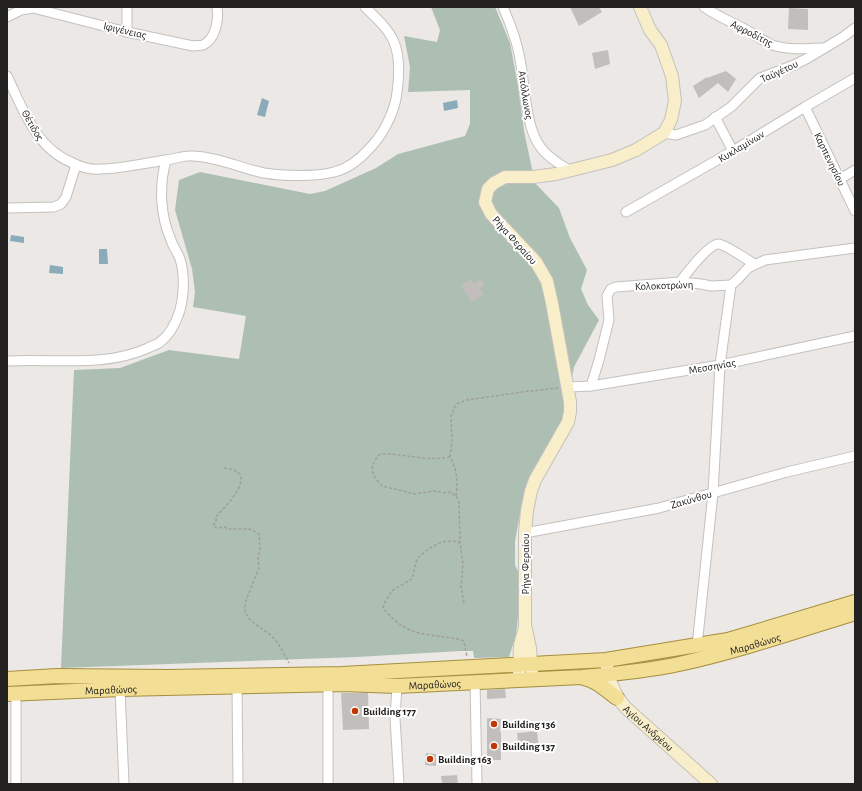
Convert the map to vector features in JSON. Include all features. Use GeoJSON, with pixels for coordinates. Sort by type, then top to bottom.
{"type":"FeatureCollection","features":[{"type":"Feature","properties":{"kind":"main road","name":"Μαραθώνος"},"geometry":{"type":"LineString","coordinates":[[7,678],[57,676],[167,677],[342,674],[468,666],[606,660],[728,640],[855,602]]}},
{"type":"Feature","properties":{"kind":"main road","name":"Μαραθώνος"},"geometry":{"type":"LineString","coordinates":[[12,694],[120,689],[328,685],[397,686],[607,675],[694,660],[855,613]]}},
{"type":"Feature","properties":{"kind":"main road"},"geometry":{"type":"LineString","coordinates":[[582,677],[589,679],[617,698]]}},
{"type":"Feature","properties":{"kind":"street"},"geometry":{"type":"LineString","coordinates":[[127,7],[127,32]]}},
{"type":"Feature","properties":{"kind":"street","name":"Ιφιγένειας"},"geometry":{"type":"LineString","coordinates":[[7,17],[21,10],[33,8],[127,32],[193,46],[202,45],[208,41],[215,28],[218,15],[217,7]]}},
{"type":"Feature","properties":{"kind":"street","name":"Θέτιδος"},"geometry":{"type":"LineString","coordinates":[[7,76],[37,136],[48,149],[76,165],[98,170],[192,156],[224,161],[264,173],[302,176],[334,172],[352,163],[374,144],[390,118],[395,100],[398,80],[398,59],[394,42],[387,30],[365,7]]}},
{"type":"Feature","properties":{"kind":"street","name":"Απόλλωνος"},"geometry":{"type":"LineString","coordinates":[[503,7],[510,22],[520,58],[529,121],[539,145],[554,161],[569,170]]}},
{"type":"Feature","properties":{"kind":"street"},"geometry":{"type":"LineString","coordinates":[[640,7],[650,30],[661,45],[672,76],[675,100],[671,120],[664,133]]}},
{"type":"Feature","properties":{"kind":"street","name":"Αφροδίτης"},"geometry":{"type":"LineString","coordinates":[[704,7],[771,44],[804,50],[827,47]]}},
{"type":"Feature","properties":{"kind":"street","name":"Ταϋγέτου"},"geometry":{"type":"LineString","coordinates":[[664,133],[676,135],[705,125],[732,107],[760,78],[794,65],[844,37],[855,28]]}},
{"type":"Feature","properties":{"kind":"street","name":"Κυκλαμίνων"},"geometry":{"type":"LineString","coordinates":[[626,212],[733,151],[855,78]]}},
{"type":"Feature","properties":{"kind":"street","name":"Καρπενησίου"},"geometry":{"type":"LineString","coordinates":[[805,107],[855,211]]}},
{"type":"Feature","properties":{"kind":"street"},"geometry":{"type":"LineString","coordinates":[[715,117],[733,151]]}},
{"type":"Feature","properties":{"kind":"street","name":"Ρήγα Φεραίου"},"geometry":{"type":"LineString","coordinates":[[525,679],[525,664],[520,645],[525,625],[525,533],[527,511],[531,491],[540,471],[568,422],[570,407],[568,387],[547,281],[536,262],[491,214],[485,202],[488,190],[494,183],[505,177],[533,177],[556,174],[612,160],[636,150],[664,133]]}},
{"type":"Feature","properties":{"kind":"street"},"geometry":{"type":"LineString","coordinates":[[7,361],[103,360],[133,355],[159,343],[170,332],[178,318],[182,301],[183,281],[180,257],[170,240],[161,195],[162,175],[166,160]]}},
{"type":"Feature","properties":{"kind":"street"},"geometry":{"type":"LineString","coordinates":[[7,208],[54,207],[61,204],[66,198],[76,165]]}},
{"type":"Feature","properties":{"kind":"street"},"geometry":{"type":"LineString","coordinates":[[840,178],[855,170]]}},
{"type":"Feature","properties":{"kind":"street"},"geometry":{"type":"LineString","coordinates":[[680,282],[702,256],[714,245],[718,244],[755,264]]}},
{"type":"Feature","properties":{"kind":"street"},"geometry":{"type":"LineString","coordinates":[[697,646],[713,493],[720,365],[731,285],[748,268],[765,260],[855,248]]}},
{"type":"Feature","properties":{"kind":"street","name":"Κολοκοτρώνη"},"geometry":{"type":"LineString","coordinates":[[591,386],[609,320],[607,296],[611,289],[616,287],[680,282],[711,286],[731,285]]}},
{"type":"Feature","properties":{"kind":"street","name":"Μεσσηνίας"},"geometry":{"type":"LineString","coordinates":[[568,387],[591,386],[720,365],[855,336]]}},
{"type":"Feature","properties":{"kind":"street","name":"Ζακύνθου"},"geometry":{"type":"LineString","coordinates":[[525,533],[659,508],[787,472],[855,456]]}},
{"type":"Feature","properties":{"kind":"street","name":"Αγίου Ανδρέου"},"geometry":{"type":"LineString","coordinates":[[606,660],[607,675],[617,698],[626,708],[711,784]]}},
{"type":"Feature","properties":{"kind":"street"},"geometry":{"type":"LineString","coordinates":[[475,681],[477,784]]}},
{"type":"Feature","properties":{"kind":"street"},"geometry":{"type":"LineString","coordinates":[[328,685],[328,784]]}},
{"type":"Feature","properties":{"kind":"street"},"geometry":{"type":"LineString","coordinates":[[397,686],[394,718],[399,784]]}},
{"type":"Feature","properties":{"kind":"street"},"geometry":{"type":"LineString","coordinates":[[237,687],[238,784]]}},
{"type":"Feature","properties":{"kind":"street"},"geometry":{"type":"LineString","coordinates":[[120,689],[124,784]]}},
{"type":"Feature","properties":{"kind":"street"},"geometry":{"type":"LineString","coordinates":[[12,694],[16,784]]}},
{"type":"Feature","properties":{"kind":"path"},"geometry":{"type":"LineString","coordinates":[[456,496],[458,486],[455,466],[450,457],[452,441],[451,416],[456,404],[467,400],[568,387]]}},
{"type":"Feature","properties":{"kind":"path"},"geometry":{"type":"LineString","coordinates":[[450,457],[439,459],[380,454],[374,460],[372,469],[373,476],[382,486],[416,494],[435,491],[450,492],[456,496],[459,501],[460,543],[463,563],[461,587],[464,603]]}},
{"type":"Feature","properties":{"kind":"path"},"geometry":{"type":"LineString","coordinates":[[224,468],[234,470],[240,474],[242,479],[238,490],[216,517],[216,521],[213,526],[228,529],[250,529],[259,534],[259,568],[245,604],[245,612],[250,620],[272,636],[278,643],[289,661],[288,675]]}},
{"type":"Feature","properties":{"kind":"path"},"geometry":{"type":"LineString","coordinates":[[460,543],[453,541],[441,542],[427,550],[417,559],[412,579],[393,590],[383,608],[389,615],[409,630],[431,636],[454,637],[464,641],[468,666]]}},
{"type":"Feature","properties":{"kind":"green space"},"geometry":{"type":"Polygon","coordinates":[[[431,7],[495,7],[510,43],[524,131],[535,183],[559,208],[570,238],[587,270],[581,289],[588,305],[599,320],[574,367],[563,422],[539,464],[523,498],[515,541],[515,565],[522,579],[516,635],[509,657],[474,658],[473,651],[460,651],[357,657],[61,668],[74,370],[120,368],[169,350],[239,359],[246,316],[193,307],[195,292],[192,269],[175,210],[179,180],[200,172],[310,194],[325,191],[376,168],[398,154],[465,136],[470,124],[470,90],[408,92],[410,67],[404,36],[437,42],[440,30],[431,7]]]}},
{"type":"Feature","properties":{"kind":"green space"},"geometry":{"type":"Polygon","coordinates":[[[700,650],[701,655],[615,667],[616,665],[700,650]]]}},
{"type":"Feature","properties":{"kind":"green space"},"geometry":{"type":"Polygon","coordinates":[[[601,666],[601,670],[538,674],[536,669],[601,666]]]}},
{"type":"Feature","properties":{"kind":"water"},"geometry":{"type":"Polygon","coordinates":[[[262,98],[269,101],[265,117],[257,115],[262,98]]]}},
{"type":"Feature","properties":{"kind":"water"},"geometry":{"type":"Polygon","coordinates":[[[457,100],[458,108],[444,111],[443,103],[457,100]]]}},
{"type":"Feature","properties":{"kind":"water"},"geometry":{"type":"Polygon","coordinates":[[[11,235],[24,237],[24,243],[10,241],[11,235]]]}},
{"type":"Feature","properties":{"kind":"water"},"geometry":{"type":"Polygon","coordinates":[[[99,249],[107,249],[108,264],[99,264],[99,249]]]}},
{"type":"Feature","properties":{"kind":"water"},"geometry":{"type":"Polygon","coordinates":[[[50,265],[63,267],[63,274],[49,273],[50,265]]]}},
{"type":"Feature","properties":{"kind":"building"},"geometry":{"type":"Polygon","coordinates":[[[570,7],[599,7],[602,12],[579,26],[570,7]]]}},
{"type":"Feature","properties":{"kind":"building"},"geometry":{"type":"Polygon","coordinates":[[[789,8],[808,9],[808,30],[788,29],[789,8]]]}},
{"type":"Feature","properties":{"kind":"building"},"geometry":{"type":"Polygon","coordinates":[[[608,50],[610,64],[595,69],[592,53],[608,50]]]}},
{"type":"Feature","properties":{"kind":"building"},"geometry":{"type":"Polygon","coordinates":[[[726,71],[736,79],[728,92],[718,83],[699,98],[693,86],[707,77],[726,71]]]}},
{"type":"Feature","properties":{"kind":"building"},"geometry":{"type":"Polygon","coordinates":[[[471,279],[474,284],[481,279],[485,285],[480,288],[484,294],[471,302],[461,285],[471,279]]]}},
{"type":"Feature","properties":{"kind":"building"},"geometry":{"type":"Polygon","coordinates":[[[505,689],[506,698],[487,699],[487,690],[505,689]]]}},
{"type":"Feature","properties":{"kind":"building","name":"Building 177"},"geometry":{"type":"Polygon","coordinates":[[[341,693],[368,693],[369,729],[343,730],[341,693]]]}},
{"type":"Feature","properties":{"kind":"building","name":"Building 137"},"geometry":{"type":"Polygon","coordinates":[[[487,718],[501,719],[501,760],[487,760],[487,718]]]}},
{"type":"Feature","properties":{"kind":"building"},"geometry":{"type":"Polygon","coordinates":[[[537,731],[539,749],[519,751],[517,733],[537,731]]]}},
{"type":"Feature","properties":{"kind":"building","name":"Building 163"},"geometry":{"type":"Polygon","coordinates":[[[426,753],[436,754],[436,766],[425,765],[426,753]]]}},
{"type":"Feature","properties":{"kind":"building"},"geometry":{"type":"Polygon","coordinates":[[[457,775],[458,784],[442,784],[441,776],[457,775]]]}},
{"type":"Feature","properties":{"kind":"place","name":"Building 177"},"geometry":{"type":"Point","coordinates":[355,711]}},
{"type":"Feature","properties":{"kind":"place","name":"Building 136"},"geometry":{"type":"Point","coordinates":[494,724]}},
{"type":"Feature","properties":{"kind":"place","name":"Building 137"},"geometry":{"type":"Point","coordinates":[494,746]}},
{"type":"Feature","properties":{"kind":"place","name":"Building 163"},"geometry":{"type":"Point","coordinates":[430,759]}}]}
